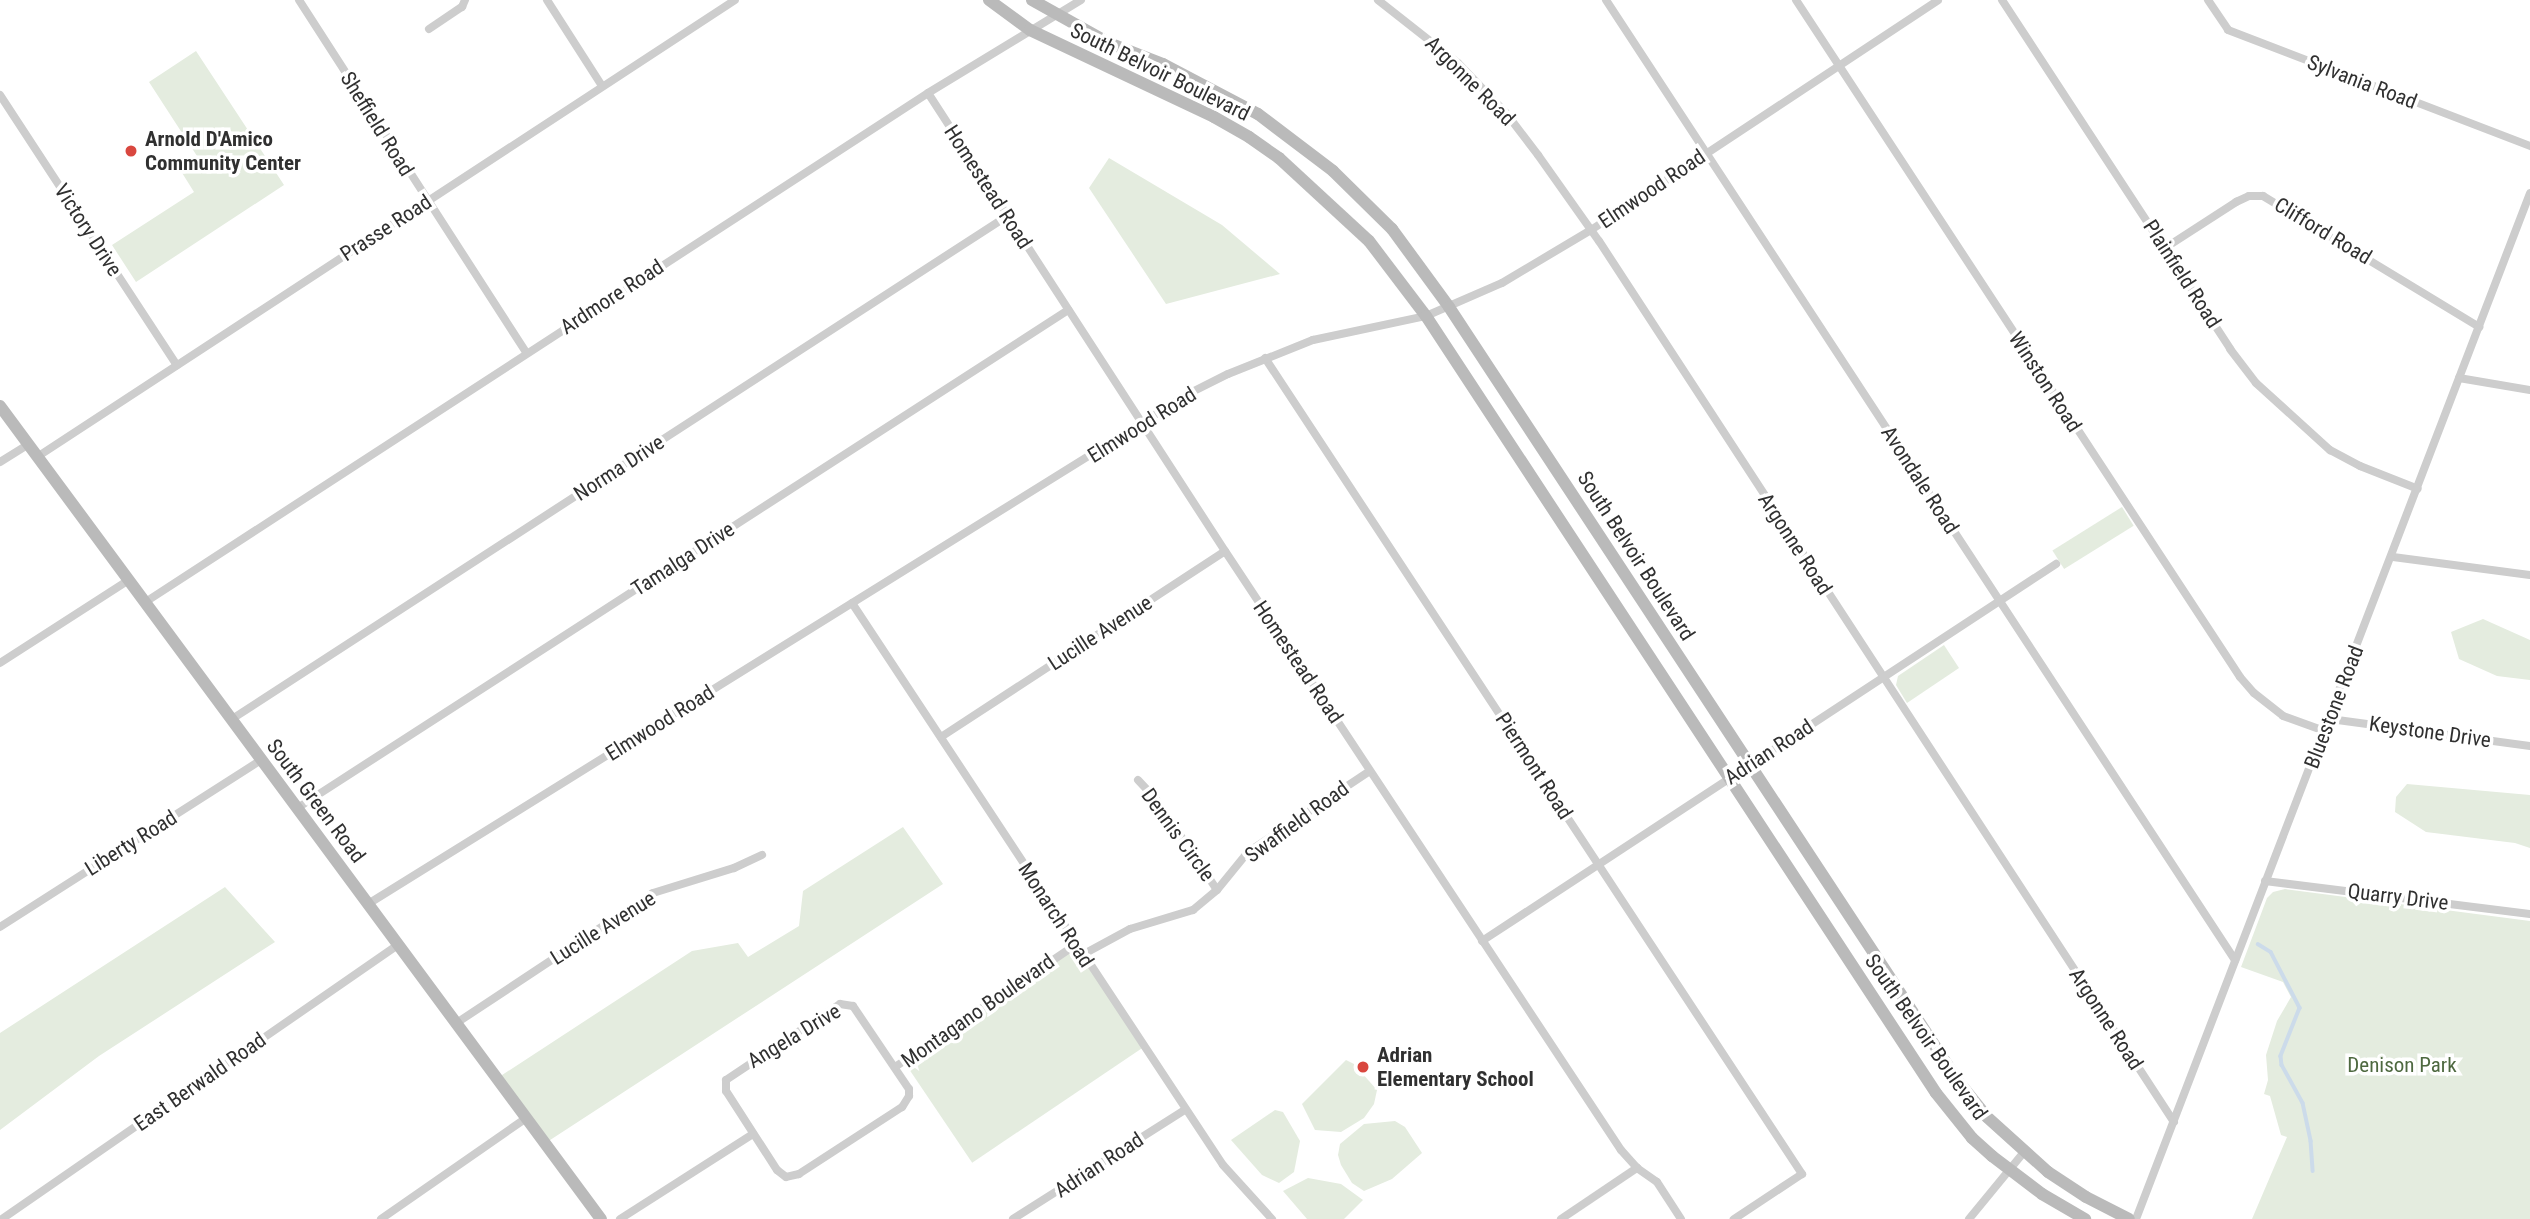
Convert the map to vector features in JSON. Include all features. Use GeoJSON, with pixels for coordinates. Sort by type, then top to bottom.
{"type":"FeatureCollection","features":[{"type":"Feature","properties":{"kind":"street","name":"Sheffield Road"},"geometry":{"type":"LineString","coordinates":[[299,0],[526,352]]}},
{"type":"Feature","properties":{"kind":"street"},"geometry":{"type":"LineString","coordinates":[[429,29],[462,8],[465,0]]}},
{"type":"Feature","properties":{"kind":"street"},"geometry":{"type":"LineString","coordinates":[[547,0],[601,86]]}},
{"type":"Feature","properties":{"kind":"street","name":"Prasse Road"},"geometry":{"type":"LineString","coordinates":[[37,457],[735,0]]}},
{"type":"Feature","properties":{"kind":"street","name":"South Belvoir Boulevard"},"geometry":{"type":"LineString","coordinates":[[989,0],[1030,30],[1214,117],[1279,158],[1370,241],[1426,316],[1937,1093],[1972,1138],[2009,1170],[2085,1219]]}},
{"type":"Feature","properties":{"kind":"street","name":"South Belvoir Boulevard"},"geometry":{"type":"LineString","coordinates":[[1032,0],[1109,43],[1220,92],[1306,149],[1366,200],[1392,229],[1449,307],[1958,1081],[1987,1117],[2024,1152],[2086,1197],[2129,1219]]}},
{"type":"Feature","properties":{"kind":"street","name":"Ardmore Road"},"geometry":{"type":"LineString","coordinates":[[147,601],[928,93],[1081,0]]}},
{"type":"Feature","properties":{"kind":"street","name":"Argonne Road"},"geometry":{"type":"LineString","coordinates":[[1378,0],[1458,63],[1506,113],[1591,230],[2174,1122]]}},
{"type":"Feature","properties":{"kind":"street","name":"Avondale Road"},"geometry":{"type":"LineString","coordinates":[[1606,0],[2235,960]]}},
{"type":"Feature","properties":{"kind":"street","name":"Winston Road"},"geometry":{"type":"LineString","coordinates":[[1796,0],[2240,677],[2254,693],[2283,716],[2325,731]]}},
{"type":"Feature","properties":{"kind":"street","name":"Elmwood Road"},"geometry":{"type":"LineString","coordinates":[[368,904],[1143,425],[1190,393],[1265,358],[1313,340],[1426,316],[1512,277],[1591,230],[1938,0]]}},
{"type":"Feature","properties":{"kind":"street","name":"Plainfield Road"},"geometry":{"type":"LineString","coordinates":[[2002,0],[2245,369],[2285,412],[2341,456],[2418,489]]}},
{"type":"Feature","properties":{"kind":"street","name":"Sylvania Road"},"geometry":{"type":"LineString","coordinates":[[2208,0],[2228,30],[2530,146]]}},
{"type":"Feature","properties":{"kind":"street","name":"Homestead Road"},"geometry":{"type":"LineString","coordinates":[[928,93],[1225,551],[1621,1150],[1637,1168],[1657,1182],[1681,1219]]}},
{"type":"Feature","properties":{"kind":"street","name":"Victory Drive"},"geometry":{"type":"LineString","coordinates":[[0,95],[177,365]]}},
{"type":"Feature","properties":{"kind":"street","name":"Bluestone Road"},"geometry":{"type":"LineString","coordinates":[[2136,1219],[2393,557],[2459,378],[2527,210],[2530,194]]}},
{"type":"Feature","properties":{"kind":"street","name":"Clifford Road"},"geometry":{"type":"LineString","coordinates":[[2165,248],[2236,202],[2249,196],[2263,196],[2479,327]]}},
{"type":"Feature","properties":{"kind":"street","name":"Norma Drive"},"geometry":{"type":"LineString","coordinates":[[232,719],[1007,216]]}},
{"type":"Feature","properties":{"kind":"street","name":"Tamalga Drive"},"geometry":{"type":"LineString","coordinates":[[299,807],[1068,310]]}},
{"type":"Feature","properties":{"kind":"street","name":"Piermont Road"},"geometry":{"type":"LineString","coordinates":[[1265,358],[1802,1174],[1734,1219]]}},
{"type":"Feature","properties":{"kind":"street"},"geometry":{"type":"LineString","coordinates":[[2459,378],[2530,390]]}},
{"type":"Feature","properties":{"kind":"street","name":"South Green Road"},"geometry":{"type":"LineString","coordinates":[[0,406],[147,601],[600,1219]]}},
{"type":"Feature","properties":{"kind":"street"},"geometry":{"type":"LineString","coordinates":[[0,462],[27,445]]}},
{"type":"Feature","properties":{"kind":"street","name":"Lucille Avenue"},"geometry":{"type":"LineString","coordinates":[[941,737],[1225,551]]}},
{"type":"Feature","properties":{"kind":"street"},"geometry":{"type":"LineString","coordinates":[[2393,557],[2530,575]]}},
{"type":"Feature","properties":{"kind":"street","name":"Adrian Road"},"geometry":{"type":"LineString","coordinates":[[1482,941],[2056,564]]}},
{"type":"Feature","properties":{"kind":"street"},"geometry":{"type":"LineString","coordinates":[[0,663],[130,580]]}},
{"type":"Feature","properties":{"kind":"street","name":"Monarch Road"},"geometry":{"type":"LineString","coordinates":[[852,603],[1223,1166],[1272,1219]]}},
{"type":"Feature","properties":{"kind":"street","name":"Keystone Drive"},"geometry":{"type":"LineString","coordinates":[[2330,719],[2530,746]]}},
{"type":"Feature","properties":{"kind":"street","name":"Liberty Road"},"geometry":{"type":"LineString","coordinates":[[0,927],[261,760]]}},
{"type":"Feature","properties":{"kind":"street","name":"Swaffield Road"},"geometry":{"type":"LineString","coordinates":[[1082,955],[1130,929],[1193,910],[1217,890],[1248,852],[1370,771]]}},
{"type":"Feature","properties":{"kind":"street","name":"Dennis Circle"},"geometry":{"type":"LineString","coordinates":[[1138,780],[1155,798],[1217,890]]}},
{"type":"Feature","properties":{"kind":"street","name":"Lucille Avenue"},"geometry":{"type":"LineString","coordinates":[[455,1024],[653,893],[734,869],[762,855]]}},
{"type":"Feature","properties":{"kind":"street","name":"Quarry Drive"},"geometry":{"type":"LineString","coordinates":[[2265,881],[2530,914]]}},
{"type":"Feature","properties":{"kind":"street","name":"East Berwald Road"},"geometry":{"type":"LineString","coordinates":[[2,1219],[398,944]]}},
{"type":"Feature","properties":{"kind":"street","name":"Montagano Boulevard"},"geometry":{"type":"LineString","coordinates":[[753,1134],[781,1175],[791,1177],[799,1174],[907,1103],[909,1088],[895,1067],[1075,945]]}},
{"type":"Feature","properties":{"kind":"street","name":"Angela Drive"},"geometry":{"type":"LineString","coordinates":[[753,1134],[726,1091],[726,1080],[840,1004],[853,1006],[895,1067]]}},
{"type":"Feature","properties":{"kind":"street","name":"Adrian Road"},"geometry":{"type":"LineString","coordinates":[[1013,1219],[1185,1110]]}},
{"type":"Feature","properties":{"kind":"street"},"geometry":{"type":"LineString","coordinates":[[381,1219],[525,1119]]}},
{"type":"Feature","properties":{"kind":"street"},"geometry":{"type":"LineString","coordinates":[[620,1219],[753,1134]]}},
{"type":"Feature","properties":{"kind":"street"},"geometry":{"type":"LineString","coordinates":[[1969,1219],[2024,1152]]}},
{"type":"Feature","properties":{"kind":"street"},"geometry":{"type":"LineString","coordinates":[[1561,1219],[1637,1168]]}},
{"type":"Feature","properties":{"kind":"green space"},"geometry":{"type":"Polygon","coordinates":[[[196,51],[284,185],[136,282],[112,245],[194,192],[179,168],[197,156],[149,82],[196,51]]]}},
{"type":"Feature","properties":{"kind":"green space"},"geometry":{"type":"Polygon","coordinates":[[[1109,158],[1222,225],[1280,274],[1166,304],[1089,188],[1109,158]]]}},
{"type":"Feature","properties":{"kind":"green space"},"geometry":{"type":"Polygon","coordinates":[[[2122,507],[2134,526],[2064,569],[2052,550],[2122,507]]]}},
{"type":"Feature","properties":{"kind":"green space"},"geometry":{"type":"Polygon","coordinates":[[[2483,619],[2530,640],[2530,680],[2497,676],[2459,659],[2451,632],[2483,619]]]}},
{"type":"Feature","properties":{"kind":"green space"},"geometry":{"type":"Polygon","coordinates":[[[1944,645],[1959,668],[1907,703],[1896,685],[1898,676],[1944,645]]]}},
{"type":"Feature","properties":{"kind":"green space"},"geometry":{"type":"Polygon","coordinates":[[[2407,784],[2530,795],[2530,848],[2515,843],[2426,832],[2395,812],[2396,797],[2407,784]]]}},
{"type":"Feature","properties":{"kind":"green space"},"geometry":{"type":"Polygon","coordinates":[[[903,827],[943,884],[544,1144],[496,1079],[692,951],[738,943],[748,957],[799,926],[803,891],[903,827]]]}},
{"type":"Feature","properties":{"kind":"green space"},"geometry":{"type":"Polygon","coordinates":[[[225,887],[275,942],[99,1056],[0,1130],[0,1033],[225,887]]]}},
{"type":"Feature","properties":{"kind":"green space","name":"Denison Park"},"geometry":{"type":"Polygon","coordinates":[[[2285,889],[2530,921],[2530,1219],[2252,1219],[2287,1137],[2281,1135],[2270,1096],[2264,1094],[2268,1080],[2266,1055],[2277,1021],[2291,997],[2283,982],[2241,967],[2267,898],[2273,892],[2285,889]]]}},
{"type":"Feature","properties":{"kind":"green space"},"geometry":{"type":"Polygon","coordinates":[[[1075,945],[1144,1047],[972,1163],[903,1061],[1075,945]]]}},
{"type":"Feature","properties":{"kind":"green space"},"geometry":{"type":"Polygon","coordinates":[[[1346,1060],[1354,1064],[1377,1090],[1374,1104],[1364,1118],[1341,1132],[1315,1130],[1302,1104],[1346,1060]]]}},
{"type":"Feature","properties":{"kind":"green space"},"geometry":{"type":"Polygon","coordinates":[[[1275,1110],[1283,1112],[1300,1141],[1294,1172],[1279,1183],[1262,1175],[1231,1140],[1275,1110]]]}},
{"type":"Feature","properties":{"kind":"green space"},"geometry":{"type":"Polygon","coordinates":[[[1395,1121],[1405,1127],[1422,1153],[1392,1179],[1364,1191],[1352,1183],[1341,1165],[1338,1155],[1340,1144],[1364,1124],[1395,1121]]]}},
{"type":"Feature","properties":{"kind":"green space"},"geometry":{"type":"Polygon","coordinates":[[[1308,1178],[1341,1184],[1363,1200],[1344,1219],[1307,1219],[1283,1191],[1308,1178]]]}},
{"type":"Feature","properties":{"kind":"waterway"},"geometry":{"type":"LineString","coordinates":[[2258,944],[2271,952],[2300,1008],[2281,1056],[2282,1065],[2303,1103],[2311,1141],[2313,1171]]}},
{"type":"Feature","properties":{"kind":"place","name":"Arnold D'Amico Community Center"},"geometry":{"type":"Point","coordinates":[131,151]}},
{"type":"Feature","properties":{"kind":"place","name":"Adrian Elementary School"},"geometry":{"type":"Point","coordinates":[1363,1067]}}]}
